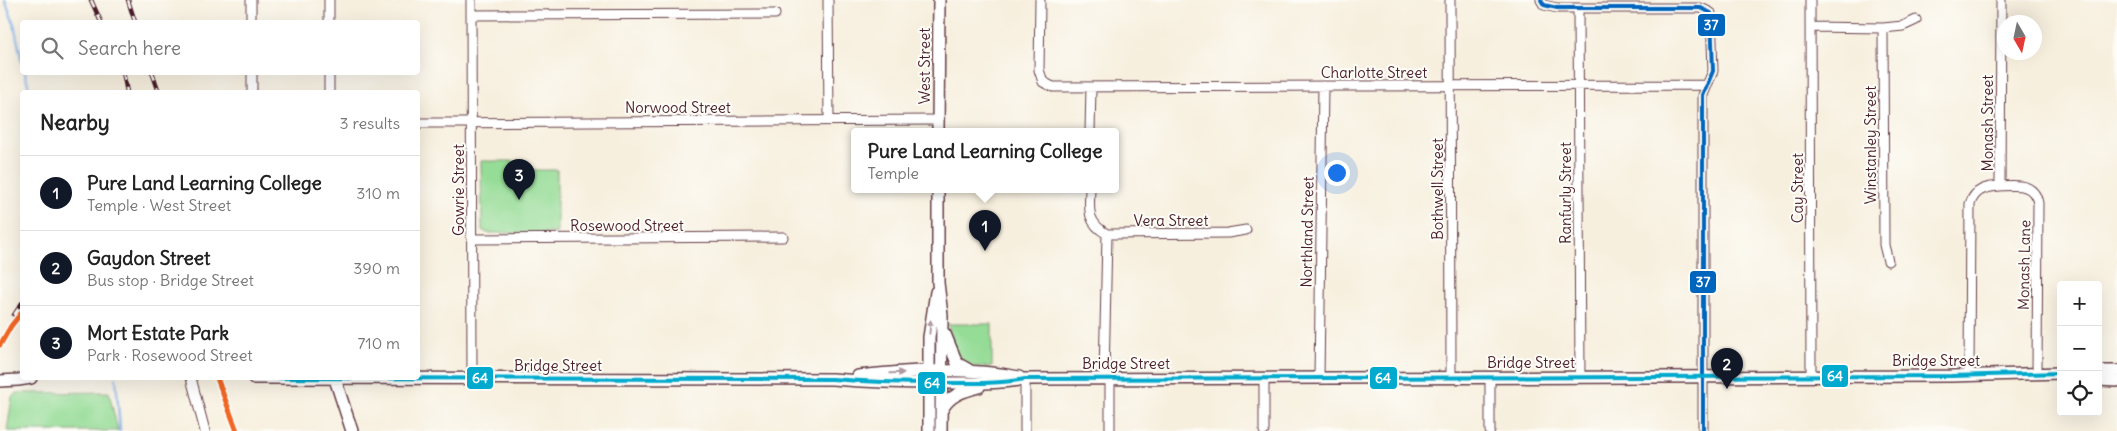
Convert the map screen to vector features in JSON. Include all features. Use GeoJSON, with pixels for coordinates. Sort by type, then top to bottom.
{"type":"FeatureCollection","features":[{"type":"Feature","properties":{"kind":"main road","name":"West Street"},"geometry":{"type":"LineString","coordinates":[[938,128],[939,0]]}},
{"type":"Feature","properties":{"kind":"main road"},"geometry":{"type":"LineString","coordinates":[[938,193],[938,283],[945,337],[954,360],[961,367],[973,371]]}},
{"type":"Feature","properties":{"kind":"main road"},"geometry":{"type":"LineString","coordinates":[[929,431],[931,316],[938,283]]}},
{"type":"Feature","properties":{"kind":"main road"},"geometry":{"type":"LineString","coordinates":[[941,431],[942,315]]}},
{"type":"Feature","properties":{"kind":"main road","name":"Bridge Street"},"geometry":{"type":"LineString","coordinates":[[941,378],[973,371],[1026,379]]}},
{"type":"Feature","properties":{"kind":"main road"},"geometry":{"type":"LineString","coordinates":[[2102,371],[2117,371]]}},
{"type":"Feature","properties":{"kind":"main road","name":"Bridge Street"},"geometry":{"type":"LineString","coordinates":[[420,379],[832,379],[883,373],[1003,383],[1026,379],[1107,378],[2057,375]]}},
{"type":"Feature","properties":{"kind":"main road"},"geometry":{"type":"LineString","coordinates":[[0,381],[20,380]]}},
{"type":"Feature","properties":{"kind":"main road"},"geometry":{"type":"LineString","coordinates":[[336,380],[352,431]]}},
{"type":"Feature","properties":{"kind":"main road"},"geometry":{"type":"LineString","coordinates":[[2102,380],[2117,381]]}},
{"type":"Feature","properties":{"kind":"main road"},"geometry":{"type":"LineString","coordinates":[[941,412],[946,401],[955,395],[1003,383]]}},
{"type":"Feature","properties":{"kind":"street"},"geometry":{"type":"LineString","coordinates":[[251,0],[251,20]]}},
{"type":"Feature","properties":{"kind":"street"},"geometry":{"type":"LineString","coordinates":[[329,0],[329,20]]}},
{"type":"Feature","properties":{"kind":"street","name":"Gowrie Street"},"geometry":{"type":"LineString","coordinates":[[471,0],[472,380]]}},
{"type":"Feature","properties":{"kind":"street"},"geometry":{"type":"LineString","coordinates":[[828,0],[830,120]]}},
{"type":"Feature","properties":{"kind":"street","name":"Charlotte Street"},"geometry":{"type":"LineString","coordinates":[[1040,0],[1039,70],[1043,82],[1053,87],[1706,85]]}},
{"type":"Feature","properties":{"kind":"street","name":"Bothwell Street"},"geometry":{"type":"LineString","coordinates":[[1450,0],[1451,377]]}},
{"type":"Feature","properties":{"kind":"street"},"geometry":{"type":"LineString","coordinates":[[1541,0],[1544,5],[1557,8],[1701,8],[1711,13],[1712,71],[1703,95],[1703,431]]}},
{"type":"Feature","properties":{"kind":"street","name":"Cay Street"},"geometry":{"type":"LineString","coordinates":[[1810,0],[1812,375]]}},
{"type":"Feature","properties":{"kind":"street","name":"Monash Street"},"geometry":{"type":"LineString","coordinates":[[1969,375],[1970,204],[1972,197],[1978,190],[2000,186],[2002,0]]}},
{"type":"Feature","properties":{"kind":"street","name":"Ranfurly Street"},"geometry":{"type":"LineString","coordinates":[[1578,8],[1580,377]]}},
{"type":"Feature","properties":{"kind":"street"},"geometry":{"type":"LineString","coordinates":[[471,15],[775,14]]}},
{"type":"Feature","properties":{"kind":"street"},"geometry":{"type":"LineString","coordinates":[[1810,27],[1883,28],[1903,26],[1916,20]]}},
{"type":"Feature","properties":{"kind":"street","name":"Winstanley Street"},"geometry":{"type":"LineString","coordinates":[[1883,28],[1884,245],[1888,260]]}},
{"type":"Feature","properties":{"kind":"street"},"geometry":{"type":"LineString","coordinates":[[252,75],[252,90]]}},
{"type":"Feature","properties":{"kind":"street"},"geometry":{"type":"LineString","coordinates":[[329,75],[329,90]]}},
{"type":"Feature","properties":{"kind":"street","name":"Northland Street"},"geometry":{"type":"LineString","coordinates":[[1319,378],[1323,86]]}},
{"type":"Feature","properties":{"kind":"street"},"geometry":{"type":"LineString","coordinates":[[1090,128],[1091,87]]}},
{"type":"Feature","properties":{"kind":"street","name":"Norwood Street"},"geometry":{"type":"LineString","coordinates":[[420,123],[938,120]]}},
{"type":"Feature","properties":{"kind":"street","name":"Monash Lane"},"geometry":{"type":"LineString","coordinates":[[2000,186],[2017,185],[2031,188],[2037,196],[2037,374]]}},
{"type":"Feature","properties":{"kind":"street"},"geometry":{"type":"LineString","coordinates":[[1090,193],[1089,214],[1097,228],[1107,234],[1107,378],[1110,431]]}},
{"type":"Feature","properties":{"kind":"street","name":"Vera Street"},"geometry":{"type":"LineString","coordinates":[[1107,234],[1228,233],[1246,230]]}},
{"type":"Feature","properties":{"kind":"street","name":"Rosewood Street"},"geometry":{"type":"LineString","coordinates":[[472,239],[783,237]]}},
{"type":"Feature","properties":{"kind":"street"},"geometry":{"type":"LineString","coordinates":[[1490,377],[1490,431]]}},
{"type":"Feature","properties":{"kind":"street"},"geometry":{"type":"LineString","coordinates":[[1264,378],[1264,431]]}},
{"type":"Feature","properties":{"kind":"street"},"geometry":{"type":"LineString","coordinates":[[1025,431],[1026,379]]}},
{"type":"Feature","properties":{"kind":"street"},"geometry":{"type":"LineString","coordinates":[[192,380],[205,431]]}},
{"type":"Feature","properties":{"kind":"green space"},"geometry":{"type":"Polygon","coordinates":[[[481,161],[515,161],[515,169],[517,170],[557,170],[557,233],[487,233],[482,230],[481,161]]]}},
{"type":"Feature","properties":{"kind":"green space"},"geometry":{"type":"Polygon","coordinates":[[[948,324],[992,324],[992,367],[974,367],[960,361],[948,324]]]}},
{"type":"Feature","properties":{"kind":"green space"},"geometry":{"type":"Polygon","coordinates":[[[109,392],[118,431],[7,431],[12,397],[17,393],[109,392]]]}},
{"type":"Feature","properties":{"kind":"waterway"},"geometry":{"type":"LineString","coordinates":[[5,0],[14,24],[20,52]]}},
{"type":"Feature","properties":{"kind":"waterway"},"geometry":{"type":"LineString","coordinates":[[26,75],[30,90]]}},
{"type":"Feature","properties":{"kind":"waterway"},"geometry":{"type":"LineString","coordinates":[[116,380],[120,431]]}},
{"type":"Feature","properties":{"kind":"railway"},"geometry":{"type":"LineString","coordinates":[[91,0],[100,20]]}},
{"type":"Feature","properties":{"kind":"railway"},"geometry":{"type":"LineString","coordinates":[[128,0],[134,20]]}},
{"type":"Feature","properties":{"kind":"railway"},"geometry":{"type":"LineString","coordinates":[[124,75],[127,90]]}},
{"type":"Feature","properties":{"kind":"railway"},"geometry":{"type":"LineString","coordinates":[[153,75],[158,90]]}},
{"type":"Feature","properties":{"kind":"railway"},"geometry":{"type":"LineString","coordinates":[[14,315],[20,306]]}},
{"type":"Feature","properties":{"kind":"railway"},"geometry":{"type":"LineString","coordinates":[[0,345],[20,315]]}},
{"type":"Feature","properties":{"kind":"railway"},"geometry":{"type":"LineString","coordinates":[[218,380],[220,386]]}},
{"type":"Feature","properties":{"kind":"transit line","name":"37"},"geometry":{"type":"LineString","coordinates":[[1541,0],[1544,5],[1557,8],[1701,8],[1711,13],[1713,71],[1703,95],[1703,431]]}},
{"type":"Feature","properties":{"kind":"transit line"},"geometry":{"type":"LineString","coordinates":[[0,345],[20,315]]}},
{"type":"Feature","properties":{"kind":"transit line","name":"64"},"geometry":{"type":"LineString","coordinates":[[420,378],[832,379],[900,383],[972,383],[1025,379],[1951,376],[2057,373]]}},
{"type":"Feature","properties":{"kind":"transit line"},"geometry":{"type":"LineString","coordinates":[[218,380],[237,431]]}},
{"type":"Feature","properties":{"kind":"place","name":"Mort Estate Park"},"geometry":{"type":"Point","coordinates":[519,200]}},
{"type":"Feature","properties":{"kind":"place","name":"Pure Land Learning College"},"geometry":{"type":"Point","coordinates":[985,251]}},
{"type":"Feature","properties":{"kind":"place","name":"Gaydon Street"},"geometry":{"type":"Point","coordinates":[1727,389]}}]}
